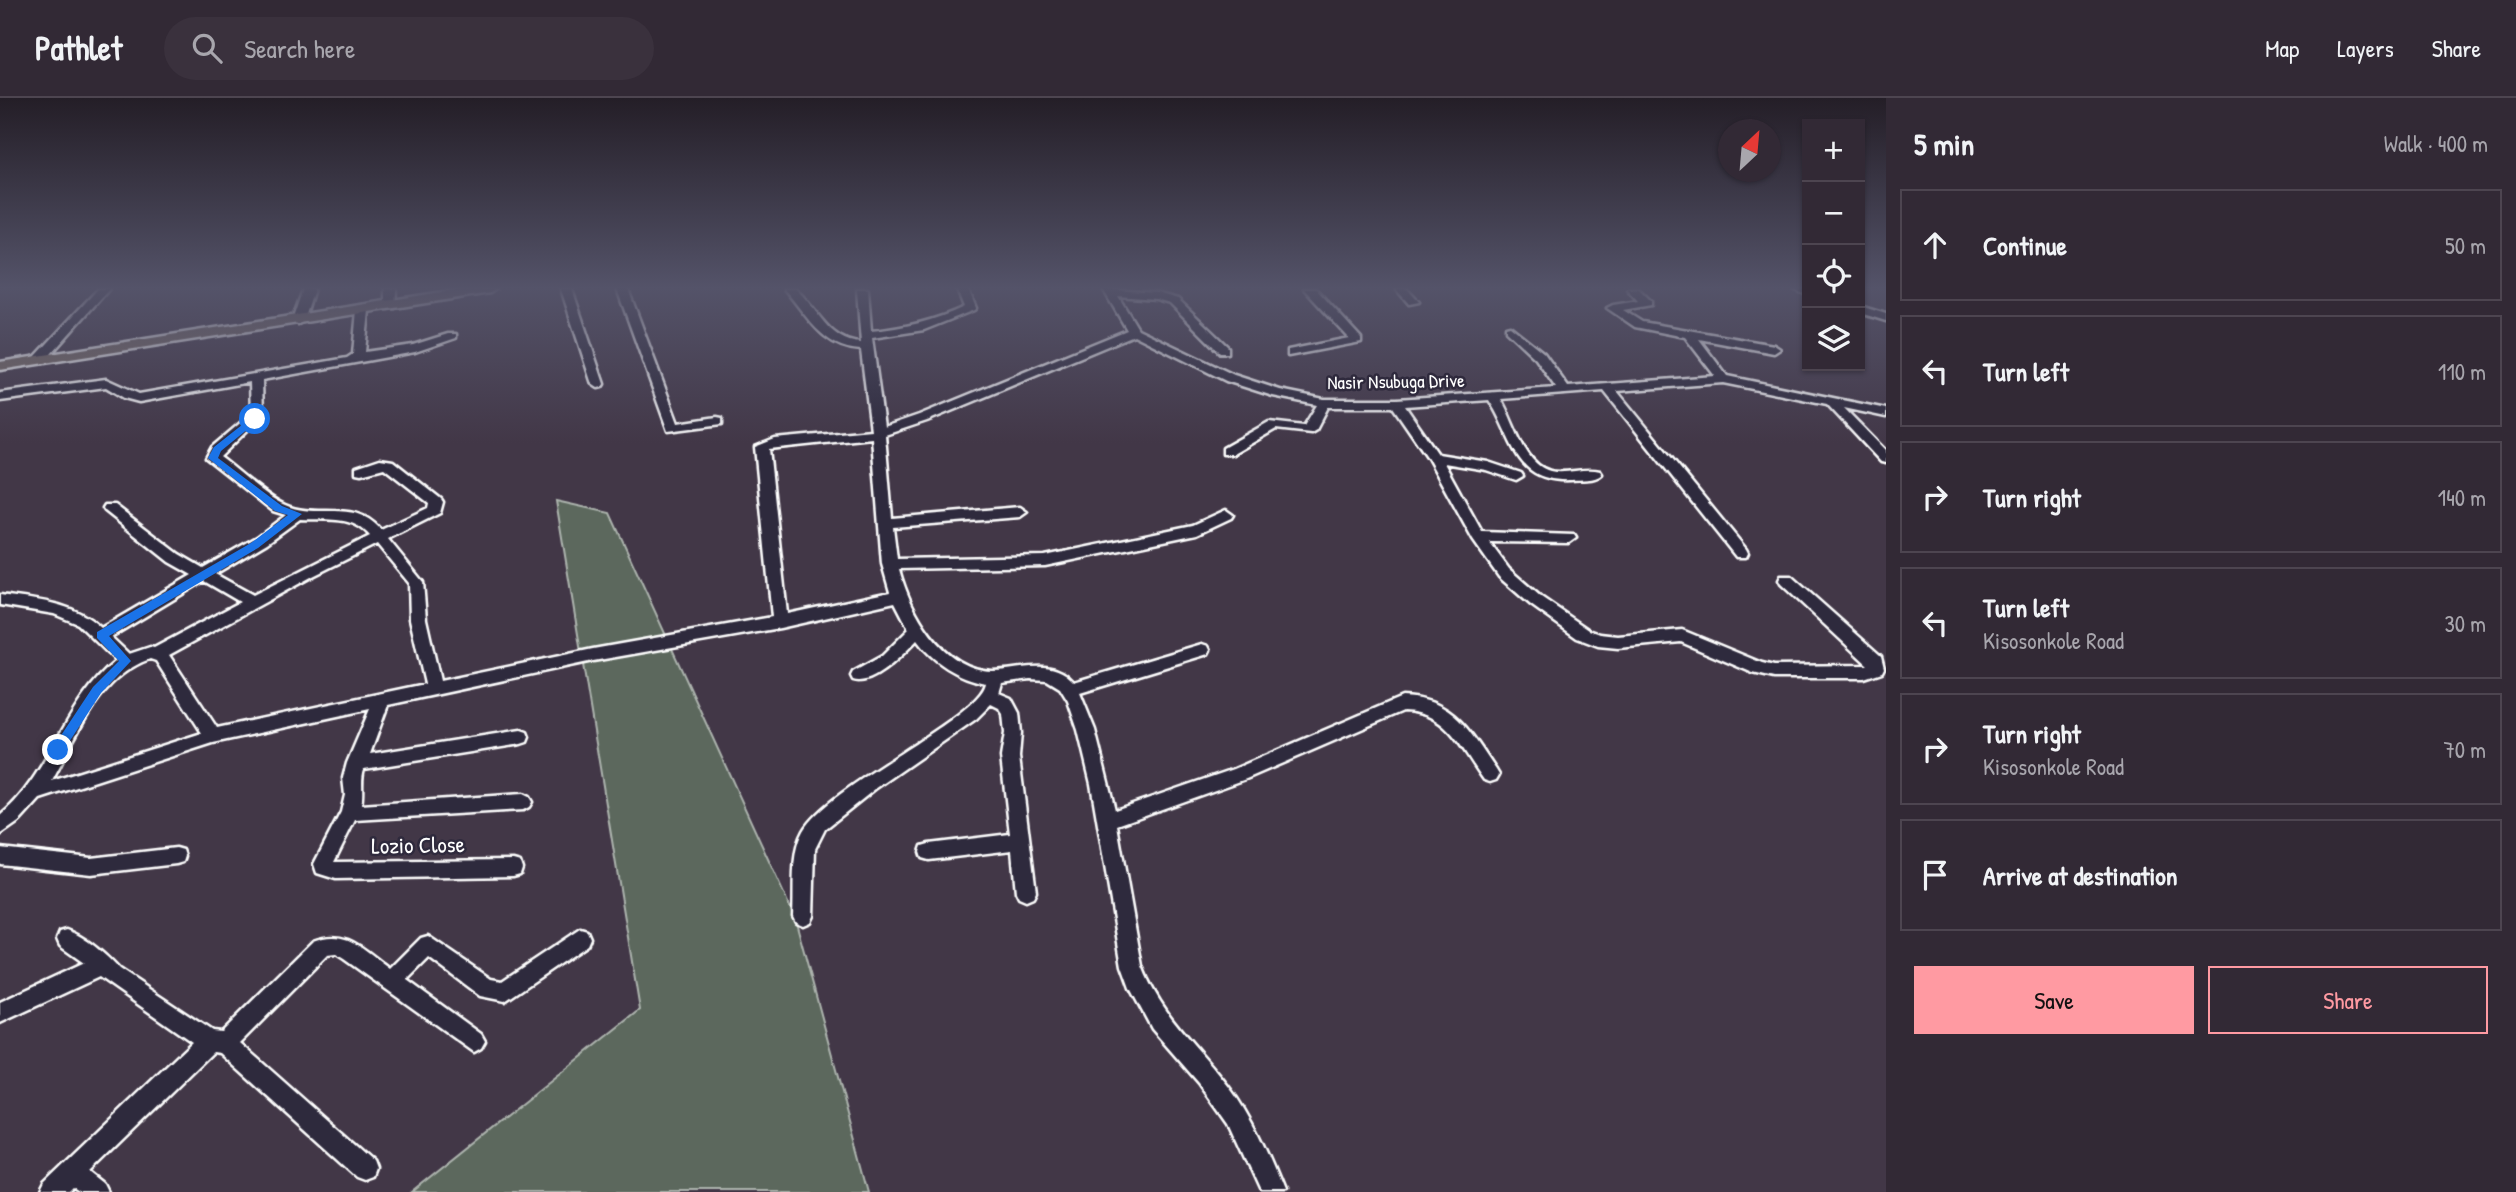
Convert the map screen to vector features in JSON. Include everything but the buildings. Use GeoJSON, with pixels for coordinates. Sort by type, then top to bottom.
{"type":"FeatureCollection","features":[{"type":"Feature","properties":{"kind":"main road"},"geometry":{"type":"LineString","coordinates":[[0,366],[171,340]]}},
{"type":"Feature","properties":{"kind":"street"},"geometry":{"type":"LineString","coordinates":[[39,360],[57,340]]}},
{"type":"Feature","properties":{"kind":"street"},"geometry":{"type":"LineString","coordinates":[[358,357],[360,340]]}},
{"type":"Feature","properties":{"kind":"street"},"geometry":{"type":"LineString","coordinates":[[0,397],[106,383],[113,384],[128,398],[139,398],[351,361],[358,357],[415,348],[440,340]]}},
{"type":"Feature","properties":{"kind":"street"},"geometry":{"type":"LineString","coordinates":[[583,340],[598,384]]}},
{"type":"Feature","properties":{"kind":"street"},"geometry":{"type":"LineString","coordinates":[[641,340],[673,428],[717,421]]}},
{"type":"Feature","properties":{"kind":"street"},"geometry":{"type":"LineString","coordinates":[[831,340],[849,348],[871,340]]}},
{"type":"Feature","properties":{"kind":"street"},"geometry":{"type":"LineString","coordinates":[[780,622],[762,447],[775,443],[879,433],[923,418],[1112,340]]}},
{"type":"Feature","properties":{"kind":"street","name":"Nasir Nsubuga Drive"},"geometry":{"type":"LineString","coordinates":[[1153,340],[1230,378],[1277,393],[1324,402],[1397,403],[1723,379],[1886,413]]}},
{"type":"Feature","properties":{"kind":"street"},"geometry":{"type":"LineString","coordinates":[[1215,340],[1224,349]]}},
{"type":"Feature","properties":{"kind":"street"},"geometry":{"type":"LineString","coordinates":[[1292,353],[1356,340]]}},
{"type":"Feature","properties":{"kind":"street"},"geometry":{"type":"LineString","coordinates":[[1522,340],[1540,356],[1565,392]]}},
{"type":"Feature","properties":{"kind":"street"},"geometry":{"type":"LineString","coordinates":[[1694,340],[1723,379]]}},
{"type":"Feature","properties":{"kind":"street"},"geometry":{"type":"LineString","coordinates":[[1720,340],[1774,349]]}},
{"type":"Feature","properties":{"kind":"street"},"geometry":{"type":"LineString","coordinates":[[867,341],[879,433],[889,564],[915,632],[939,655],[974,674],[993,677],[1045,673],[1060,679],[1070,690],[1087,730],[1108,820],[1132,966],[1140,992],[1164,1031],[1219,1091],[1238,1119],[1272,1192]]}},
{"type":"Feature","properties":{"kind":"street"},"geometry":{"type":"LineString","coordinates":[[256,377],[257,415],[217,450],[213,458],[278,508],[296,514],[357,518],[372,528],[416,582],[418,619],[434,691]]}},
{"type":"Feature","properties":{"kind":"street"},"geometry":{"type":"LineString","coordinates":[[1608,388],[1741,553]]}},
{"type":"Feature","properties":{"kind":"street"},"geometry":{"type":"LineString","coordinates":[[1493,397],[1503,409],[1527,460],[1538,471],[1549,475],[1595,474]]}},
{"type":"Feature","properties":{"kind":"street"},"geometry":{"type":"LineString","coordinates":[[1228,451],[1274,425],[1306,430],[1311,427],[1324,402]]}},
{"type":"Feature","properties":{"kind":"street"},"geometry":{"type":"LineString","coordinates":[[1397,403],[1434,457],[1478,537],[1517,586],[1592,639],[1618,642],[1682,636],[1759,669],[1774,672],[1864,672],[1876,668],[1875,660],[1786,580]]}},
{"type":"Feature","properties":{"kind":"street"},"geometry":{"type":"LineString","coordinates":[[1832,403],[1886,458]]}},
{"type":"Feature","properties":{"kind":"street"},"geometry":{"type":"LineString","coordinates":[[1434,457],[1488,466],[1516,476]]}},
{"type":"Feature","properties":{"kind":"street"},"geometry":{"type":"LineString","coordinates":[[0,827],[34,794],[88,702],[105,680],[126,661],[157,654],[378,536],[430,513],[437,505],[388,464],[380,463],[362,471]]}},
{"type":"Feature","properties":{"kind":"street"},"geometry":{"type":"LineString","coordinates":[[110,508],[174,558],[253,602]]}},
{"type":"Feature","properties":{"kind":"street"},"geometry":{"type":"LineString","coordinates":[[884,523],[1020,512]]}},
{"type":"Feature","properties":{"kind":"street"},"geometry":{"type":"LineString","coordinates":[[101,635],[262,540],[296,514]]}},
{"type":"Feature","properties":{"kind":"street"},"geometry":{"type":"LineString","coordinates":[[889,564],[1045,561],[1197,529],[1226,515]]}},
{"type":"Feature","properties":{"kind":"street"},"geometry":{"type":"LineString","coordinates":[[1478,537],[1569,538]]}},
{"type":"Feature","properties":{"kind":"street"},"geometry":{"type":"LineString","coordinates":[[34,794],[213,736],[593,655],[780,622],[900,595]]}},
{"type":"Feature","properties":{"kind":"street"},"geometry":{"type":"LineString","coordinates":[[0,600],[56,609],[83,620],[126,661]]}},
{"type":"Feature","properties":{"kind":"street"},"geometry":{"type":"LineString","coordinates":[[859,676],[888,660],[915,632]]}},
{"type":"Feature","properties":{"kind":"street"},"geometry":{"type":"LineString","coordinates":[[1070,690],[1202,650]]}},
{"type":"Feature","properties":{"kind":"street"},"geometry":{"type":"LineString","coordinates":[[157,654],[213,736]]}},
{"type":"Feature","properties":{"kind":"street"},"geometry":{"type":"LineString","coordinates":[[803,916],[806,849],[810,836],[819,823],[869,784],[970,714],[989,696],[994,685],[993,677]]}},
{"type":"Feature","properties":{"kind":"street"},"geometry":{"type":"LineString","coordinates":[[989,696],[1005,703],[1011,713],[1013,733],[1010,757],[1026,892]]}},
{"type":"Feature","properties":{"kind":"street"},"geometry":{"type":"LineString","coordinates":[[381,701],[356,762],[352,778],[354,795],[350,813],[523,802]]}},
{"type":"Feature","properties":{"kind":"street"},"geometry":{"type":"LineString","coordinates":[[1108,820],[1240,774],[1402,704],[1420,703],[1445,713],[1489,775]]}},
{"type":"Feature","properties":{"kind":"street"},"geometry":{"type":"LineString","coordinates":[[356,762],[521,737]]}},
{"type":"Feature","properties":{"kind":"street","name":"Lozio Close"},"geometry":{"type":"LineString","coordinates":[[350,813],[323,864],[324,867],[336,871],[513,868]]}},
{"type":"Feature","properties":{"kind":"street"},"geometry":{"type":"LineString","coordinates":[[929,852],[1004,844],[1020,839]]}},
{"type":"Feature","properties":{"kind":"street"},"geometry":{"type":"LineString","coordinates":[[0,856],[91,866],[176,856]]}},
{"type":"Feature","properties":{"kind":"street"},"geometry":{"type":"LineString","coordinates":[[392,981],[428,945],[487,989],[505,991],[580,938]]}},
{"type":"Feature","properties":{"kind":"street"},"geometry":{"type":"LineString","coordinates":[[67,939],[112,975],[217,1042],[365,1169]]}},
{"type":"Feature","properties":{"kind":"street"},"geometry":{"type":"LineString","coordinates":[[52,1192],[320,948],[329,944],[339,944],[474,1041]]}},
{"type":"Feature","properties":{"kind":"street"},"geometry":{"type":"LineString","coordinates":[[0,1013],[102,965]]}},
{"type":"Feature","properties":{"kind":"street"},"geometry":{"type":"LineString","coordinates":[[73,1172],[97,1192]]}},
{"type":"Feature","properties":{"kind":"green space"},"geometry":{"type":"Polygon","coordinates":[[[556,501],[610,513],[795,918],[869,1192],[412,1192],[640,1010],[556,501]]]}},
{"type":"Feature","properties":{"kind":"route"},"geometry":{"type":"LineString","coordinates":[[58,750],[97,690],[118,666],[126,661],[101,635],[255,545],[296,514],[278,508],[240,477],[217,464],[213,458],[217,450],[255,419]]}}]}
